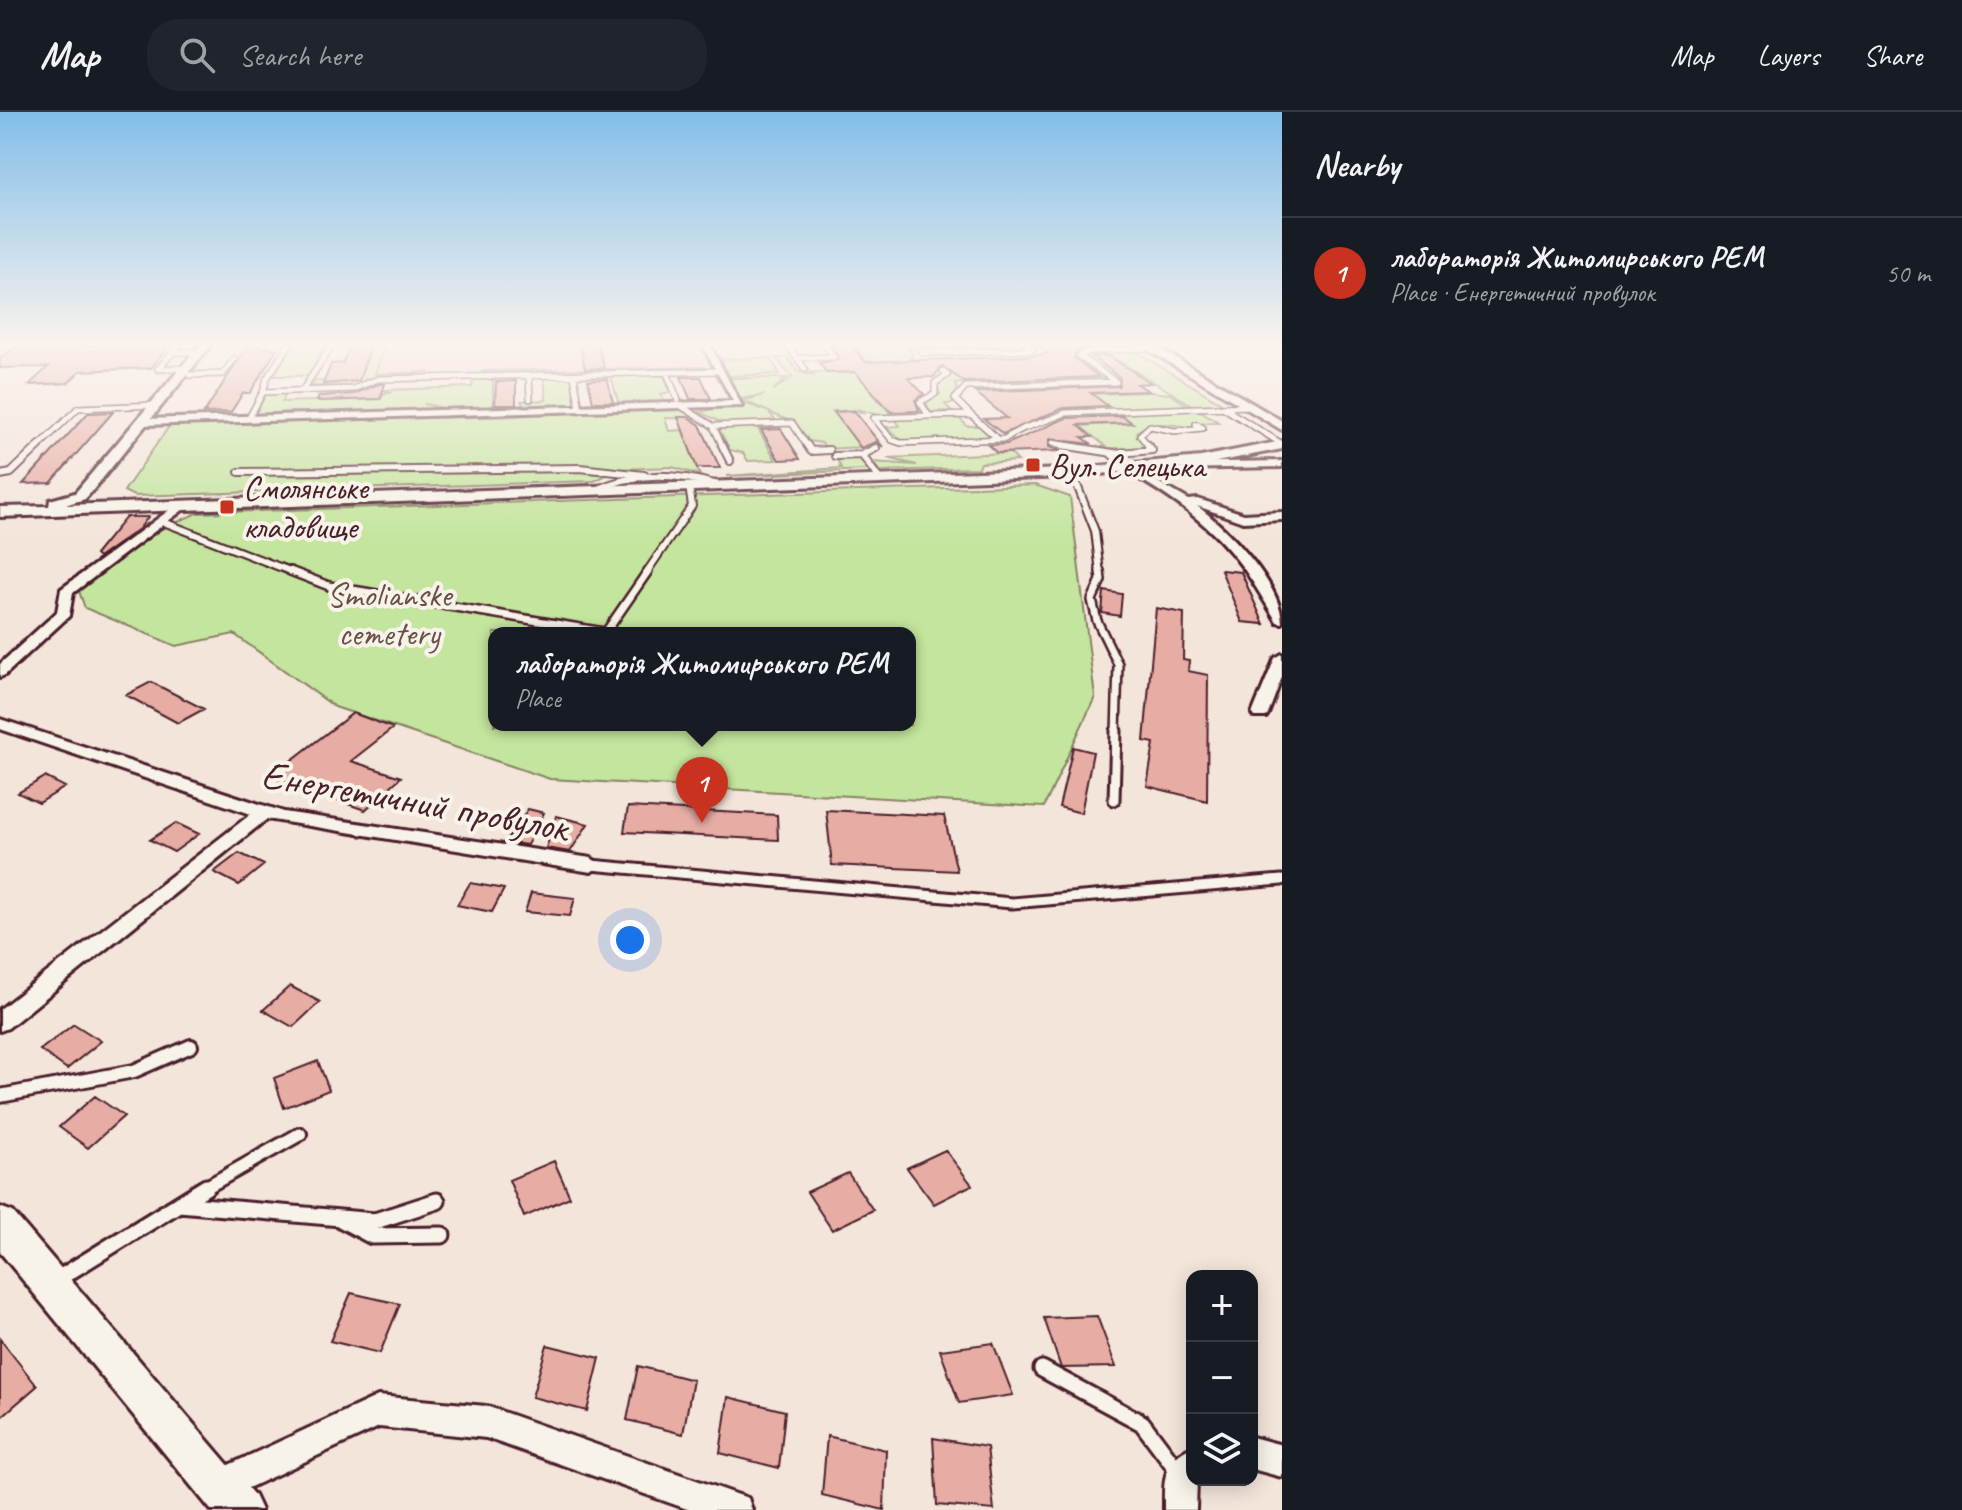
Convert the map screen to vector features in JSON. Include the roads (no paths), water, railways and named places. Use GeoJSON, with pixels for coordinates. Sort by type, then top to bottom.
{"type":"FeatureCollection","features":[{"type":"Feature","properties":{"kind":"street"},"geometry":{"type":"LineString","coordinates":[[147,422],[154,410]]}},
{"type":"Feature","properties":{"kind":"street"},"geometry":{"type":"LineString","coordinates":[[0,511],[74,502],[157,410]]}},
{"type":"Feature","properties":{"kind":"street"},"geometry":{"type":"LineString","coordinates":[[147,422],[556,410]]}},
{"type":"Feature","properties":{"kind":"street"},"geometry":{"type":"LineString","coordinates":[[1256,410],[1282,426]]}},
{"type":"Feature","properties":{"kind":"street"},"geometry":{"type":"LineString","coordinates":[[0,511],[74,502],[121,505],[1072,472],[1201,461],[1282,444]]}},
{"type":"Feature","properties":{"kind":"street"},"geometry":{"type":"LineString","coordinates":[[1128,468],[1282,464]]}},
{"type":"Feature","properties":{"kind":"street"},"geometry":{"type":"LineString","coordinates":[[1128,468],[1180,496],[1243,518],[1282,516]]}},
{"type":"Feature","properties":{"kind":"street"},"geometry":{"type":"LineString","coordinates":[[1180,496],[1234,544],[1261,581],[1282,619]]}},
{"type":"Feature","properties":{"kind":"street"},"geometry":{"type":"LineString","coordinates":[[21,508],[74,502],[121,505]]}},
{"type":"Feature","properties":{"kind":"street"},"geometry":{"type":"LineString","coordinates":[[0,672],[64,613],[66,592],[186,503]]}},
{"type":"Feature","properties":{"kind":"street"},"geometry":{"type":"LineString","coordinates":[[1261,581],[1282,583]]}},
{"type":"Feature","properties":{"kind":"street"},"geometry":{"type":"LineString","coordinates":[[1260,714],[1282,658]]}},
{"type":"Feature","properties":{"kind":"street","name":"Енергетичний провулок"},"geometry":{"type":"LineString","coordinates":[[0,724],[282,818],[591,865]]}},
{"type":"Feature","properties":{"kind":"street"},"geometry":{"type":"LineString","coordinates":[[0,1022],[265,812]]}},
{"type":"Feature","properties":{"kind":"street"},"geometry":{"type":"LineString","coordinates":[[0,1224],[229,1498],[378,1411],[486,1422],[736,1510]]}},
{"type":"Feature","properties":{"kind":"street"},"geometry":{"type":"LineString","coordinates":[[1258,1455],[1282,1461]]}},
{"type":"Feature","properties":{"kind":"street"},"geometry":{"type":"LineString","coordinates":[[1180,1510],[1186,1468]]}},
{"type":"Feature","properties":{"kind":"lane"},"geometry":{"type":"LineString","coordinates":[[0,475],[11,473],[76,410]]}},
{"type":"Feature","properties":{"kind":"lane"},"geometry":{"type":"LineString","coordinates":[[249,418],[253,410]]}},
{"type":"Feature","properties":{"kind":"lane"},"geometry":{"type":"LineString","coordinates":[[690,410],[713,426],[730,461]]}},
{"type":"Feature","properties":{"kind":"lane"},"geometry":{"type":"LineString","coordinates":[[925,410],[929,416]]}},
{"type":"Feature","properties":{"kind":"lane"},"geometry":{"type":"LineString","coordinates":[[966,410],[998,439]]}},
{"type":"Feature","properties":{"kind":"lane"},"geometry":{"type":"LineString","coordinates":[[971,415],[874,418],[892,440],[901,443],[998,439],[1065,413],[1138,410]]}},
{"type":"Feature","properties":{"kind":"lane"},"geometry":{"type":"LineString","coordinates":[[1229,410],[1282,444]]}},
{"type":"Feature","properties":{"kind":"lane"},"geometry":{"type":"LineString","coordinates":[[713,426],[792,423],[811,451],[829,450]]}},
{"type":"Feature","properties":{"kind":"lane"},"geometry":{"type":"LineString","coordinates":[[1053,443],[1113,453],[1152,450],[1139,433],[1150,426],[1175,431],[1203,428],[1196,424]]}},
{"type":"Feature","properties":{"kind":"lane"},"geometry":{"type":"LineString","coordinates":[[835,456],[862,455],[876,448]]}},
{"type":"Feature","properties":{"kind":"lane"},"geometry":{"type":"LineString","coordinates":[[1113,453],[1128,468]]}},
{"type":"Feature","properties":{"kind":"lane"},"geometry":{"type":"LineString","coordinates":[[862,455],[880,480]]}},
{"type":"Feature","properties":{"kind":"lane"},"geometry":{"type":"LineString","coordinates":[[239,472],[580,468],[644,475]]}},
{"type":"Feature","properties":{"kind":"lane"},"geometry":{"type":"LineString","coordinates":[[1072,472],[1095,531],[1101,580],[1092,600],[1097,621],[1118,664],[1114,800]]}},
{"type":"Feature","properties":{"kind":"lane"},"geometry":{"type":"LineString","coordinates":[[595,490],[623,476],[679,473],[718,485]]}},
{"type":"Feature","properties":{"kind":"lane"},"geometry":{"type":"LineString","coordinates":[[612,627],[692,506],[689,486]]}},
{"type":"Feature","properties":{"kind":"lane"},"geometry":{"type":"LineString","coordinates":[[161,521],[329,586],[572,627]]}},
{"type":"Feature","properties":{"kind":"lane"},"geometry":{"type":"LineString","coordinates":[[591,865],[1012,903],[1282,880]]}},
{"type":"Feature","properties":{"kind":"lane"},"geometry":{"type":"LineString","coordinates":[[0,1096],[134,1071],[191,1046]]}},
{"type":"Feature","properties":{"kind":"lane"},"geometry":{"type":"LineString","coordinates":[[49,1283],[300,1134]]}},
{"type":"Feature","properties":{"kind":"lane"},"geometry":{"type":"LineString","coordinates":[[179,1204],[375,1221],[437,1201]]}},
{"type":"Feature","properties":{"kind":"lane"},"geometry":{"type":"LineString","coordinates":[[335,1217],[372,1236],[442,1235]]}},
{"type":"Feature","properties":{"kind":"lane"},"geometry":{"type":"LineString","coordinates":[[1042,1369],[1142,1423],[1186,1468]]}},
{"type":"Feature","properties":{"kind":"place","name":"Вул. Селецька"},"geometry":{"type":"Point","coordinates":[1033,465]}},
{"type":"Feature","properties":{"kind":"place","name":"Смолянське кладовище"},"geometry":{"type":"Point","coordinates":[227,507]}},
{"type":"Feature","properties":{"kind":"place","name":"лабораторія Житомирського РЕМ"},"geometry":{"type":"Point","coordinates":[702,823]}},
{"type":"Feature","properties":{"kind":"park label","name":"Smolianske cemetery"},"geometry":{"type":"Point","coordinates":[389,614]}}]}
